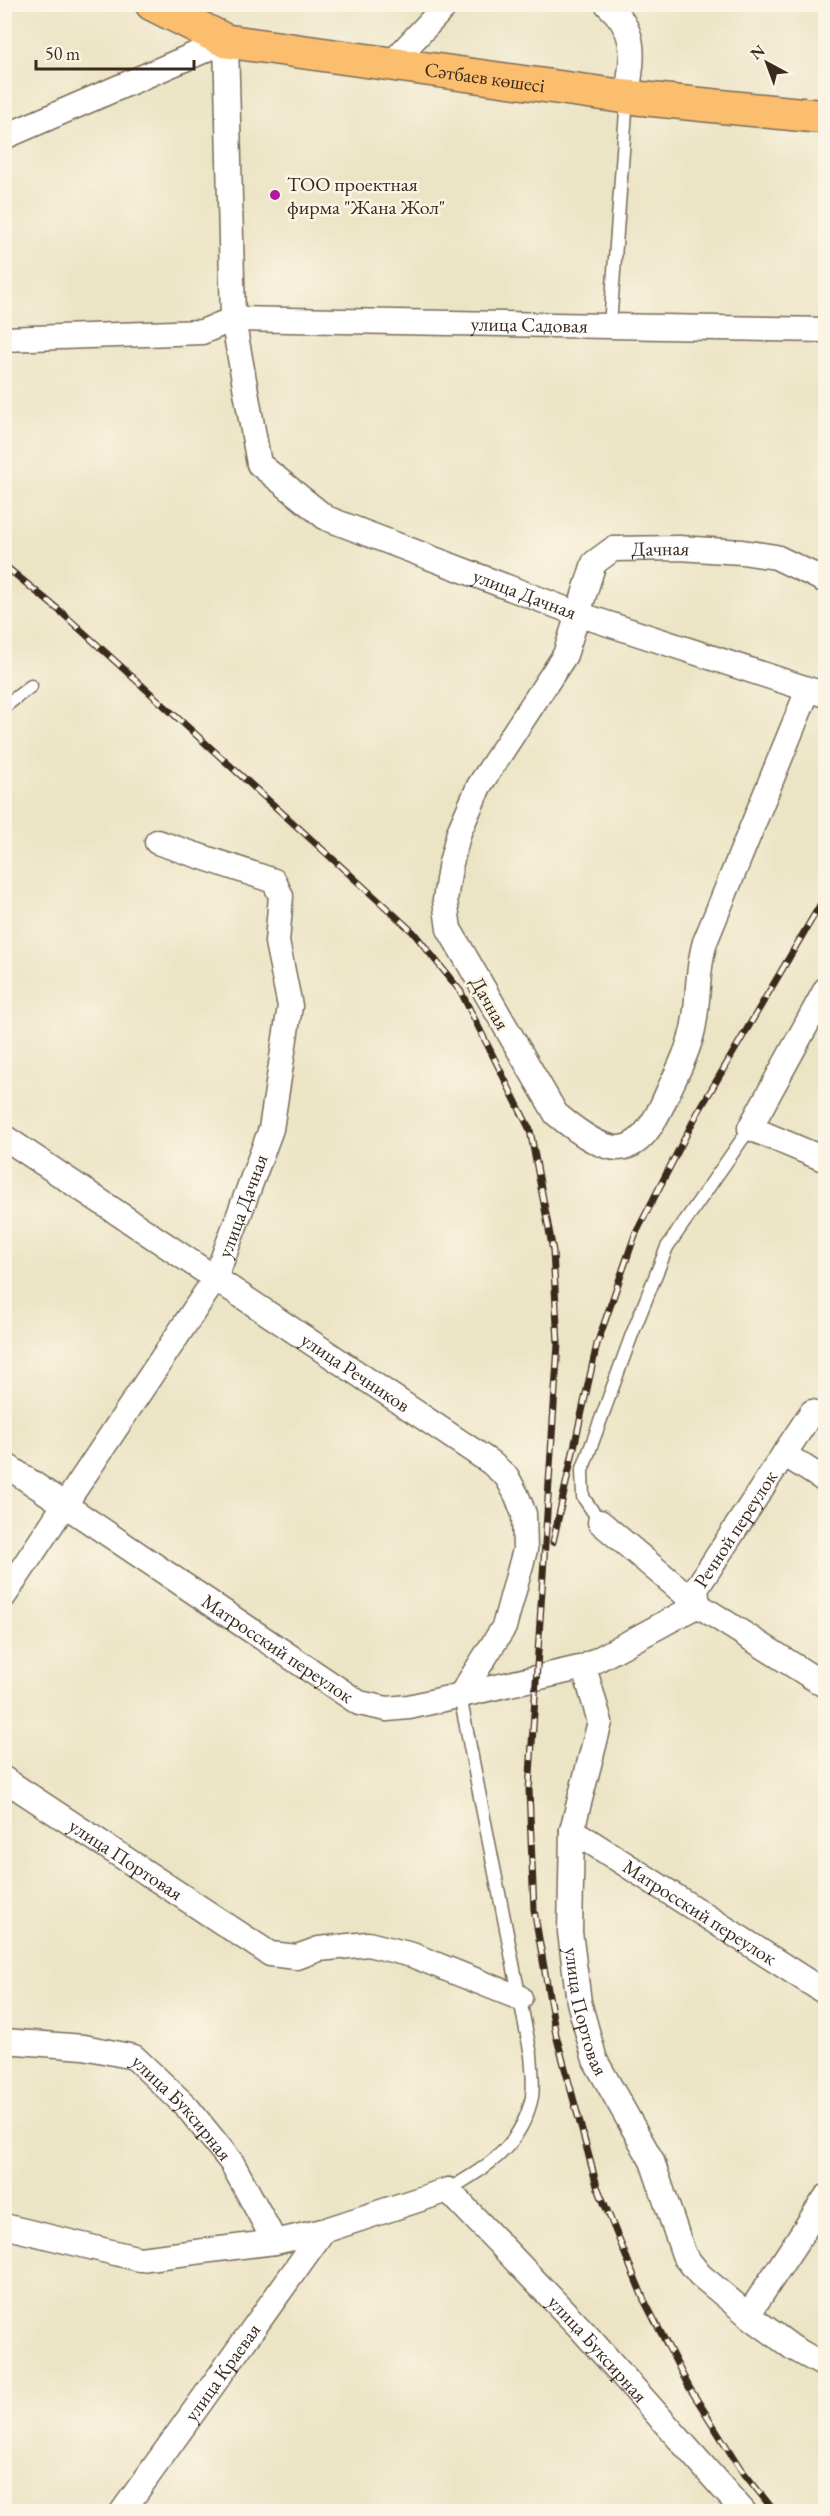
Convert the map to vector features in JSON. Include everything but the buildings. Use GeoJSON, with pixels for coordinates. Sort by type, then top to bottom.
{"type":"FeatureCollection","features":[{"type":"Feature","properties":{"kind":"main road","name":"Сәтбаев көшесі"},"geometry":{"type":"LineString","coordinates":[[152,4],[226,42],[627,97],[825,117]]}},
{"type":"Feature","properties":{"kind":"street"},"geometry":{"type":"LineString","coordinates":[[390,65],[447,4]]}},
{"type":"Feature","properties":{"kind":"street"},"geometry":{"type":"LineString","coordinates":[[607,4],[622,18],[629,30],[632,49],[627,97]]}},
{"type":"Feature","properties":{"kind":"street"},"geometry":{"type":"LineString","coordinates":[[4,137],[226,42],[233,319]]}},
{"type":"Feature","properties":{"kind":"street","name":"улица Садовая"},"geometry":{"type":"LineString","coordinates":[[4,339],[202,332],[233,319],[825,330]]}},
{"type":"Feature","properties":{"kind":"street","name":"улица Дачная"},"geometry":{"type":"LineString","coordinates":[[233,319],[259,464],[326,518],[578,614],[817,692]]}},
{"type":"Feature","properties":{"kind":"street","name":"Дачная"},"geometry":{"type":"LineString","coordinates":[[817,692],[705,942],[698,965],[692,1036],[658,1117],[647,1135],[630,1147],[608,1147],[579,1133],[556,1114],[449,929],[446,900],[450,867],[459,832],[479,786],[565,655],[594,563],[613,549],[679,548],[776,557],[825,582]]}},
{"type":"Feature","properties":{"kind":"street","name":"улица Дачная"},"geometry":{"type":"LineString","coordinates":[[4,1596],[215,1279],[271,1129],[290,1006],[277,942],[281,896],[274,881],[157,842]]}},
{"type":"Feature","properties":{"kind":"street"},"geometry":{"type":"LineString","coordinates":[[825,989],[750,1128],[825,1160]]}},
{"type":"Feature","properties":{"kind":"street","name":"улица Речников"},"geometry":{"type":"LineString","coordinates":[[4,1137],[490,1461],[507,1477],[524,1514],[525,1550],[504,1627],[460,1696]]}},
{"type":"Feature","properties":{"kind":"street","name":"Речной переулок"},"geometry":{"type":"LineString","coordinates":[[698,1605],[696,1589],[812,1412]]}},
{"type":"Feature","properties":{"kind":"street","name":"Речной переулок"},"geometry":{"type":"LineString","coordinates":[[784,1454],[825,1481]]}},
{"type":"Feature","properties":{"kind":"street","name":"Матросский переулок"},"geometry":{"type":"LineString","coordinates":[[4,1464],[359,1703],[387,1709],[460,1696],[584,1667]]}},
{"type":"Feature","properties":{"kind":"street"},"geometry":{"type":"LineString","coordinates":[[600,1522],[698,1605],[825,1686]]}},
{"type":"Feature","properties":{"kind":"street"},"geometry":{"type":"LineString","coordinates":[[584,1667],[698,1605]]}},
{"type":"Feature","properties":{"kind":"street","name":"улица Портовая"},"geometry":{"type":"LineString","coordinates":[[584,1667],[600,1722],[572,1830],[570,1932],[579,2002],[595,2060],[652,2161],[684,2255],[700,2276],[748,2315],[793,2348],[825,2366]]}},
{"type":"Feature","properties":{"kind":"street","name":"улица Портовая"},"geometry":{"type":"LineString","coordinates":[[4,1779],[270,1954],[297,1957],[319,1949],[368,1944],[412,1955],[520,1998]]}},
{"type":"Feature","properties":{"kind":"street","name":"Матросский переулок"},"geometry":{"type":"LineString","coordinates":[[572,1830],[825,1993]]}},
{"type":"Feature","properties":{"kind":"street","name":"улица Буксирная"},"geometry":{"type":"LineString","coordinates":[[4,2041],[84,2047],[134,2057],[187,2107],[232,2163],[275,2242]]}},
{"type":"Feature","properties":{"kind":"street"},"geometry":{"type":"LineString","coordinates":[[4,2226],[140,2259],[275,2242],[323,2231],[448,2190]]}},
{"type":"Feature","properties":{"kind":"street","name":"улица Буксирная"},"geometry":{"type":"LineString","coordinates":[[448,2190],[583,2331],[744,2511]]}},
{"type":"Feature","properties":{"kind":"street"},"geometry":{"type":"LineString","coordinates":[[748,2315],[825,2197]]}},
{"type":"Feature","properties":{"kind":"street","name":"улица Краевая"},"geometry":{"type":"LineString","coordinates":[[122,2511],[323,2231]]}},
{"type":"Feature","properties":{"kind":"lane"},"geometry":{"type":"LineString","coordinates":[[610,326],[627,97]]}},
{"type":"Feature","properties":{"kind":"lane"},"geometry":{"type":"LineString","coordinates":[[4,707],[31,686]]}},
{"type":"Feature","properties":{"kind":"lane"},"geometry":{"type":"LineString","coordinates":[[600,1522],[583,1497],[582,1471],[631,1336],[668,1247],[750,1128]]}},
{"type":"Feature","properties":{"kind":"lane"},"geometry":{"type":"LineString","coordinates":[[448,2190],[494,2162],[519,2133],[532,2095],[531,2055],[460,1696]]}},
{"type":"Feature","properties":{"kind":"railway"},"geometry":{"type":"LineString","coordinates":[[4,565],[60,611],[413,932],[461,992],[530,1130],[553,1251],[558,1344],[529,1790],[534,1910],[556,2035],[597,2186],[644,2300],[689,2387],[740,2468],[775,2512]]}},
{"type":"Feature","properties":{"kind":"railway"},"geometry":{"type":"LineString","coordinates":[[553,1542],[597,1344],[635,1235],[697,1114],[826,895]]}},
{"type":"Feature","properties":{"kind":"place","name":"ТОО проектная фирма \"Жана Жол\""},"geometry":{"type":"Point","coordinates":[275,195]}}]}
